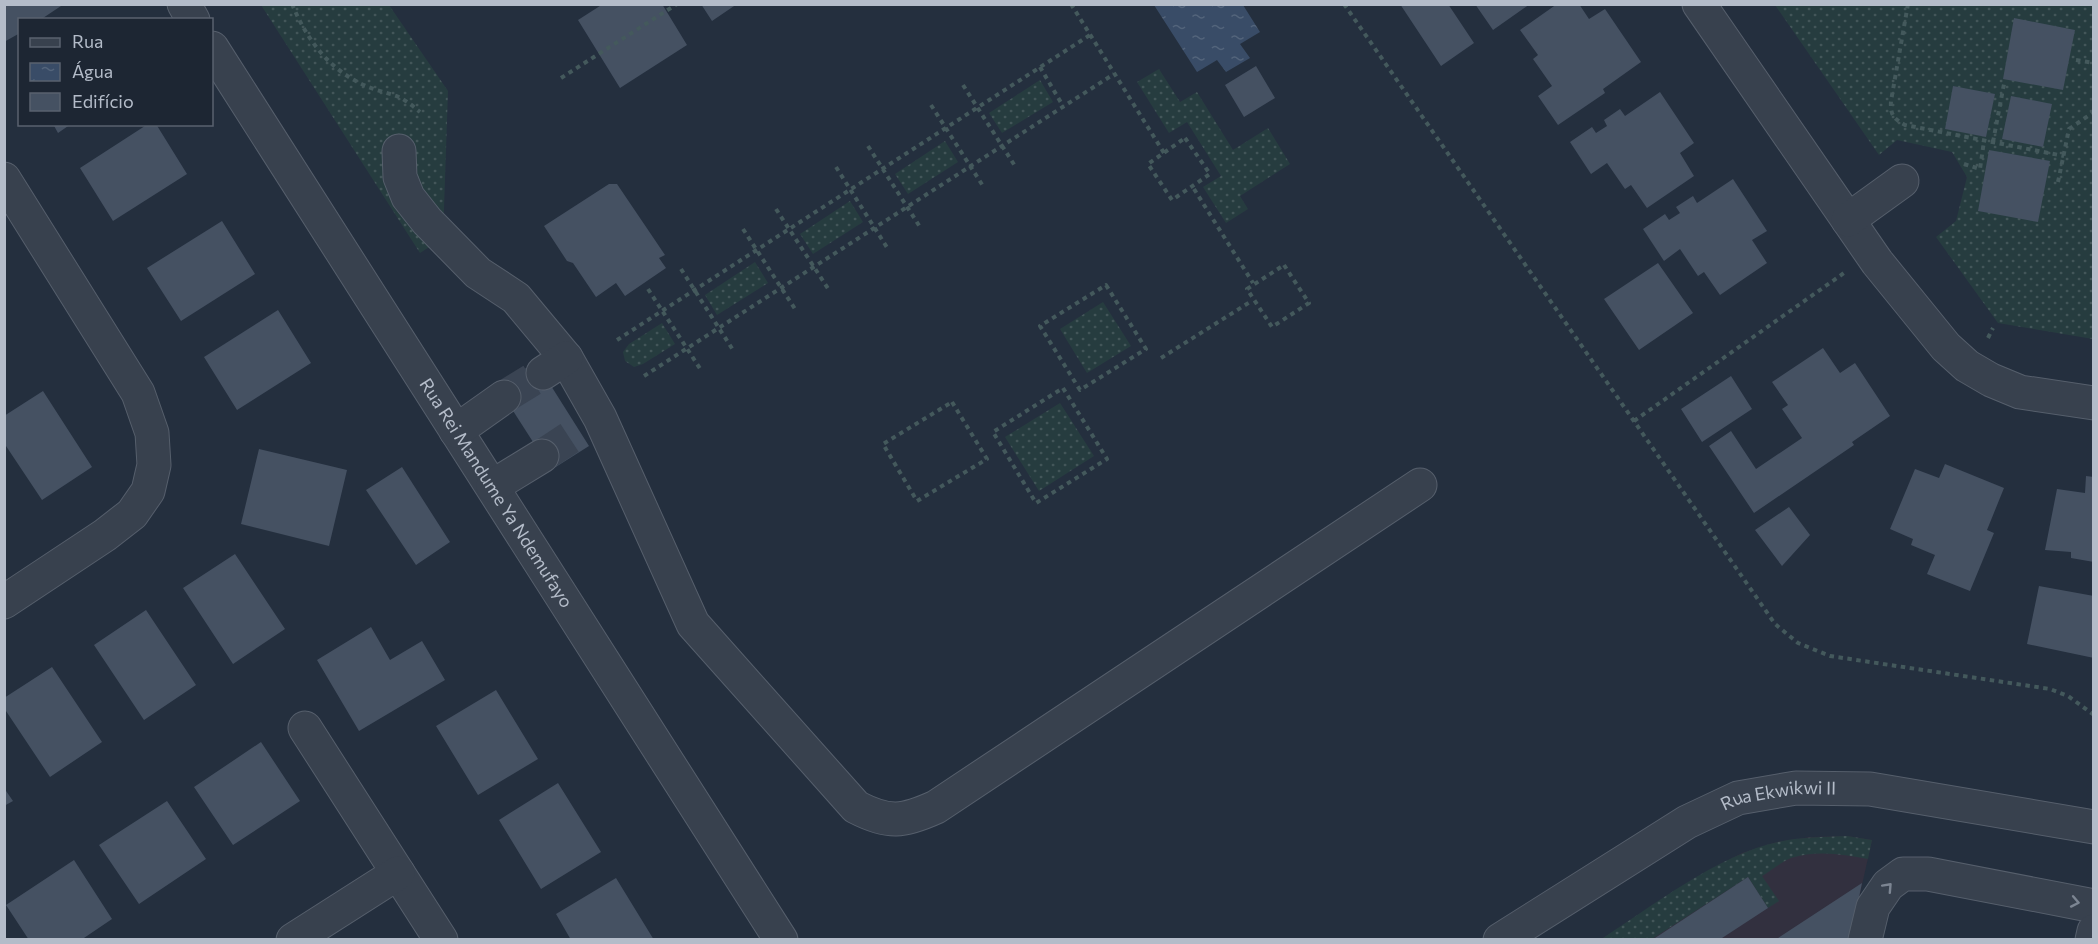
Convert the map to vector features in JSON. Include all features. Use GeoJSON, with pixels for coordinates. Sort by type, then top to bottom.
{"type":"FeatureCollection","features":[{"type":"Feature","properties":{"kind":"street"},"geometry":{"type":"LineString","coordinates":[[184,4],[192,18]]}},
{"type":"Feature","properties":{"kind":"street"},"geometry":{"type":"LineString","coordinates":[[1699,4],[1877,262],[1946,347],[1967,366],[1991,380],[2020,392],[2094,403]]}},
{"type":"Feature","properties":{"kind":"street","name":"Rua Rei Mandume Ya Ndemufayo"},"geometry":{"type":"LineString","coordinates":[[213,50],[781,939]]}},
{"type":"Feature","properties":{"kind":"street"},"geometry":{"type":"LineString","coordinates":[[399,151],[400,177],[408,197],[427,221],[478,273],[516,298],[590,425],[693,624],[856,807],[876,818],[911,818],[936,807],[1420,485]]}},
{"type":"Feature","properties":{"kind":"street"},"geometry":{"type":"LineString","coordinates":[[4,179],[138,393],[152,433],[154,465],[148,491],[132,514],[105,535],[4,602]]}},
{"type":"Feature","properties":{"kind":"street"},"geometry":{"type":"LineString","coordinates":[[1848,220],[1902,181]]}},
{"type":"Feature","properties":{"kind":"street"},"geometry":{"type":"LineString","coordinates":[[456,430],[504,397]]}},
{"type":"Feature","properties":{"kind":"street"},"geometry":{"type":"LineString","coordinates":[[493,486],[542,456]]}},
{"type":"Feature","properties":{"kind":"street"},"geometry":{"type":"LineString","coordinates":[[305,728],[441,939]]}},
{"type":"Feature","properties":{"kind":"street","name":"Rua Ekwikwi II"},"geometry":{"type":"LineString","coordinates":[[1500,939],[1687,822],[1738,798],[1796,788],[1870,789],[2094,827]]}},
{"type":"Feature","properties":{"kind":"street"},"geometry":{"type":"LineString","coordinates":[[293,939],[398,873]]}},
{"type":"Feature","properties":{"kind":"street"},"geometry":{"type":"LineString","coordinates":[[1865,939],[1873,907],[1888,885],[1903,874],[1928,873],[2094,906]]}},
{"type":"Feature","properties":{"kind":"street"},"geometry":{"type":"LineString","coordinates":[[2092,939],[2094,932]]}},
{"type":"Feature","properties":{"kind":"path"},"geometry":{"type":"LineString","coordinates":[[292,4],[303,30],[313,45],[328,60],[364,85],[402,99],[420,112]]}},
{"type":"Feature","properties":{"kind":"path"},"geometry":{"type":"LineString","coordinates":[[561,78],[677,4]]}},
{"type":"Feature","properties":{"kind":"path"},"geometry":{"type":"LineString","coordinates":[[1071,4],[1164,153]]}},
{"type":"Feature","properties":{"kind":"path"},"geometry":{"type":"LineString","coordinates":[[1344,4],[1774,624],[1798,643],[1830,656],[2050,689],[2068,696],[2094,715]]}},
{"type":"Feature","properties":{"kind":"path"},"geometry":{"type":"LineString","coordinates":[[1908,4],[1890,111],[1895,119],[1905,125],[2064,156]]}},
{"type":"Feature","properties":{"kind":"path"},"geometry":{"type":"LineString","coordinates":[[617,339],[1090,35]]}},
{"type":"Feature","properties":{"kind":"path"},"geometry":{"type":"LineString","coordinates":[[2076,60],[2094,63]]}},
{"type":"Feature","properties":{"kind":"path"},"geometry":{"type":"LineString","coordinates":[[1040,67],[1064,106]]}},
{"type":"Feature","properties":{"kind":"path"},"geometry":{"type":"LineString","coordinates":[[644,376],[1114,74]]}},
{"type":"Feature","properties":{"kind":"path"},"geometry":{"type":"LineString","coordinates":[[1993,142],[2004,84]]}},
{"type":"Feature","properties":{"kind":"path"},"geometry":{"type":"LineString","coordinates":[[963,85],[1015,166]]}},
{"type":"Feature","properties":{"kind":"path"},"geometry":{"type":"LineString","coordinates":[[931,105],[983,186]]}},
{"type":"Feature","properties":{"kind":"path"},"geometry":{"type":"LineString","coordinates":[[2058,182],[2069,129],[2094,112]]}},
{"type":"Feature","properties":{"kind":"path"},"geometry":{"type":"LineString","coordinates":[[1185,138],[1210,174],[1172,200],[1148,164],[1164,153],[1185,138]]}},
{"type":"Feature","properties":{"kind":"path"},"geometry":{"type":"LineString","coordinates":[[1964,164],[1980,169],[1984,141]]}},
{"type":"Feature","properties":{"kind":"path"},"geometry":{"type":"LineString","coordinates":[[868,146],[920,227]]}},
{"type":"Feature","properties":{"kind":"path"},"geometry":{"type":"LineString","coordinates":[[836,167],[888,249]]}},
{"type":"Feature","properties":{"kind":"path"},"geometry":{"type":"LineString","coordinates":[[1194,189],[1254,283]]}},
{"type":"Feature","properties":{"kind":"path"},"geometry":{"type":"LineString","coordinates":[[777,209],[829,290]]}},
{"type":"Feature","properties":{"kind":"path"},"geometry":{"type":"LineString","coordinates":[[743,229],[795,309]]}},
{"type":"Feature","properties":{"kind":"path"},"geometry":{"type":"LineString","coordinates":[[1284,265],[1309,303],[1272,327],[1247,289],[1284,265]]}},
{"type":"Feature","properties":{"kind":"path"},"geometry":{"type":"LineString","coordinates":[[681,269],[733,350]]}},
{"type":"Feature","properties":{"kind":"path"},"geometry":{"type":"LineString","coordinates":[[1634,421],[1845,273]]}},
{"type":"Feature","properties":{"kind":"path"},"geometry":{"type":"LineString","coordinates":[[1106,285],[1146,349],[1080,390],[1040,326],[1106,285]]}},
{"type":"Feature","properties":{"kind":"path"},"geometry":{"type":"LineString","coordinates":[[648,289],[701,370]]}},
{"type":"Feature","properties":{"kind":"path"},"geometry":{"type":"LineString","coordinates":[[1161,358],[1250,302]]}},
{"type":"Feature","properties":{"kind":"path"},"geometry":{"type":"LineString","coordinates":[[1063,388],[1107,459],[1036,503],[993,432],[1063,388]]}},
{"type":"Feature","properties":{"kind":"path"},"geometry":{"type":"LineString","coordinates":[[952,402],[987,459],[917,501],[883,444],[952,402]]}},
{"type":"Feature","properties":{"kind":"shaded area"},"geometry":{"type":"Polygon","coordinates":[[[1847,836],[1872,840],[1850,939],[1600,940],[1706,872],[1742,853],[1777,842],[1811,837],[1847,836]]]}},
{"type":"Feature","properties":{"kind":"green space"},"geometry":{"type":"Polygon","coordinates":[[[261,5],[389,5],[448,91],[443,238],[420,253],[261,5]]]}},
{"type":"Feature","properties":{"kind":"green space"},"geometry":{"type":"Polygon","coordinates":[[[1775,5],[2093,5],[2093,339],[1998,323],[1936,237],[1956,221],[1967,177],[1952,152],[1897,140],[1879,155],[1775,5]]]}},
{"type":"Feature","properties":{"kind":"green space"},"geometry":{"type":"Polygon","coordinates":[[[1159,69],[1180,102],[1197,92],[1233,150],[1268,128],[1290,164],[1240,196],[1248,209],[1226,223],[1203,187],[1221,176],[1187,122],[1169,133],[1137,82],[1159,69]]]}},
{"type":"Feature","properties":{"kind":"green space"},"geometry":{"type":"Polygon","coordinates":[[[1040,80],[1053,102],[1002,133],[989,113],[1040,80]]]}},
{"type":"Feature","properties":{"kind":"green space"},"geometry":{"type":"Polygon","coordinates":[[[945,141],[958,162],[908,194],[895,174],[945,141]]]}},
{"type":"Feature","properties":{"kind":"green space"},"geometry":{"type":"Polygon","coordinates":[[[850,201],[863,222],[813,254],[800,234],[850,201]]]}},
{"type":"Feature","properties":{"kind":"green space"},"geometry":{"type":"Polygon","coordinates":[[[755,262],[768,283],[717,315],[705,295],[755,262]]]}},
{"type":"Feature","properties":{"kind":"green space"},"geometry":{"type":"Polygon","coordinates":[[[1103,302],[1131,346],[1087,373],[1060,329],[1103,302]]]}},
{"type":"Feature","properties":{"kind":"green space"},"geometry":{"type":"Polygon","coordinates":[[[662,323],[675,344],[643,364],[634,367],[625,361],[623,352],[629,344],[662,323]]]}},
{"type":"Feature","properties":{"kind":"green space"},"geometry":{"type":"Polygon","coordinates":[[[1060,403],[1094,456],[1039,491],[1005,437],[1060,403]]]}},
{"type":"Feature","properties":{"kind":"green space"},"geometry":{"type":"Polygon","coordinates":[[[1847,836],[1872,840],[1868,859],[1820,853],[1791,858],[1762,876],[1779,901],[1768,908],[1748,877],[1652,939],[1600,940],[1686,883],[1732,858],[1756,848],[1786,840],[1847,836]]]}},
{"type":"Feature","properties":{"kind":"water"},"geometry":{"type":"Polygon","coordinates":[[[1154,5],[1243,5],[1260,32],[1240,44],[1250,58],[1226,72],[1217,60],[1197,72],[1154,5]]]}},
{"type":"Feature","properties":{"kind":"building"},"geometry":{"type":"Polygon","coordinates":[[[4,4],[64,4],[43,18],[18,18],[18,34],[4,42],[4,4]]]}},
{"type":"Feature","properties":{"kind":"building"},"geometry":{"type":"Polygon","coordinates":[[[603,4],[662,4],[687,45],[620,88],[578,20],[603,4]]]}},
{"type":"Feature","properties":{"kind":"building"},"geometry":{"type":"Polygon","coordinates":[[[701,4],[737,4],[712,21],[701,4]]]}},
{"type":"Feature","properties":{"kind":"building"},"geometry":{"type":"Polygon","coordinates":[[[1400,4],[1448,4],[1474,43],[1441,66],[1400,4]]]}},
{"type":"Feature","properties":{"kind":"building"},"geometry":{"type":"Polygon","coordinates":[[[1475,4],[1530,4],[1493,30],[1475,4]]]}},
{"type":"Feature","properties":{"kind":"building"},"geometry":{"type":"Polygon","coordinates":[[[1557,4],[1579,4],[1589,19],[1605,9],[1641,62],[1603,89],[1605,93],[1558,125],[1538,96],[1552,86],[1533,59],[1538,55],[1520,30],[1557,4]]]}},
{"type":"Feature","properties":{"kind":"building"},"geometry":{"type":"Polygon","coordinates":[[[2014,18],[2075,30],[2063,90],[2003,79],[2014,18]]]}},
{"type":"Feature","properties":{"kind":"building"},"geometry":{"type":"Polygon","coordinates":[[[1256,66],[1275,98],[1244,117],[1225,85],[1256,66]]]}},
{"type":"Feature","properties":{"kind":"building"},"geometry":{"type":"Polygon","coordinates":[[[1953,86],[1995,94],[1986,137],[1945,129],[1953,86]]]}},
{"type":"Feature","properties":{"kind":"building"},"geometry":{"type":"Polygon","coordinates":[[[1660,92],[1694,143],[1680,153],[1694,176],[1647,208],[1631,185],[1625,189],[1607,163],[1591,174],[1570,142],[1592,127],[1596,133],[1607,126],[1604,120],[1620,109],[1625,116],[1660,92]]]}},
{"type":"Feature","properties":{"kind":"building"},"geometry":{"type":"Polygon","coordinates":[[[2011,96],[2052,104],[2043,147],[2002,139],[2011,96]]]}},
{"type":"Feature","properties":{"kind":"building"},"geometry":{"type":"Polygon","coordinates":[[[54,126],[68,126],[58,133],[54,126]]]}},
{"type":"Feature","properties":{"kind":"building"},"geometry":{"type":"Polygon","coordinates":[[[145,126],[157,126],[187,174],[113,221],[80,168],[145,126]]]}},
{"type":"Feature","properties":{"kind":"building"},"geometry":{"type":"Polygon","coordinates":[[[1989,150],[2050,161],[2038,222],[1978,211],[1989,150]]]}},
{"type":"Feature","properties":{"kind":"building"},"geometry":{"type":"Polygon","coordinates":[[[1733,179],[1767,231],[1752,240],[1767,263],[1720,295],[1704,272],[1698,276],[1680,249],[1664,261],[1643,229],[1665,214],[1669,220],[1680,213],[1676,207],[1693,196],[1697,203],[1733,179]]]}},
{"type":"Feature","properties":{"kind":"building"},"geometry":{"type":"Polygon","coordinates":[[[609,184],[617,184],[665,255],[659,258],[666,268],[625,296],[616,283],[596,297],[573,263],[567,261],[544,226],[609,184]]]}},
{"type":"Feature","properties":{"kind":"building"},"geometry":{"type":"Polygon","coordinates":[[[222,221],[255,274],[181,321],[147,268],[222,221]]]}},
{"type":"Feature","properties":{"kind":"building"},"geometry":{"type":"Polygon","coordinates":[[[1658,263],[1693,313],[1639,350],[1604,299],[1658,263]]]}},
{"type":"Feature","properties":{"kind":"building"},"geometry":{"type":"Polygon","coordinates":[[[278,310],[311,363],[237,410],[204,357],[278,310]]]}},
{"type":"Feature","properties":{"kind":"building"},"geometry":{"type":"Polygon","coordinates":[[[1823,348],[1840,373],[1855,363],[1890,416],[1852,442],[1854,445],[1754,513],[1709,446],[1731,431],[1756,469],[1802,438],[1782,409],[1788,405],[1772,382],[1823,348]]]}},
{"type":"Feature","properties":{"kind":"building"},"geometry":{"type":"Polygon","coordinates":[[[536,362],[589,446],[551,470],[497,386],[536,362]]]}},
{"type":"Feature","properties":{"kind":"building"},"geometry":{"type":"Polygon","coordinates":[[[1731,376],[1752,409],[1702,442],[1681,409],[1731,376]]]}},
{"type":"Feature","properties":{"kind":"building"},"geometry":{"type":"Polygon","coordinates":[[[43,391],[92,467],[42,500],[4,443],[4,416],[43,391]]]}},
{"type":"Feature","properties":{"kind":"building"},"geometry":{"type":"Polygon","coordinates":[[[259,449],[347,470],[329,546],[241,524],[259,449]]]}},
{"type":"Feature","properties":{"kind":"building"},"geometry":{"type":"Polygon","coordinates":[[[1945,464],[2004,488],[1987,530],[1994,533],[1970,591],[1927,574],[1935,555],[1911,545],[1913,539],[1890,529],[1915,469],[1939,478],[1945,464]]]}},
{"type":"Feature","properties":{"kind":"building"},"geometry":{"type":"Polygon","coordinates":[[[402,467],[450,542],[416,565],[366,490],[402,467]]]}},
{"type":"Feature","properties":{"kind":"building"},"geometry":{"type":"Polygon","coordinates":[[[2086,476],[2094,477],[2094,562],[2071,558],[2071,552],[2045,550],[2057,489],[2085,493],[2086,476]]]}},
{"type":"Feature","properties":{"kind":"building"},"geometry":{"type":"Polygon","coordinates":[[[1789,507],[1810,535],[1782,566],[1755,530],[1789,507]]]}},
{"type":"Feature","properties":{"kind":"building"},"geometry":{"type":"Polygon","coordinates":[[[235,554],[285,629],[233,664],[183,588],[235,554]]]}},
{"type":"Feature","properties":{"kind":"building"},"geometry":{"type":"Polygon","coordinates":[[[2039,586],[2094,596],[2094,658],[2027,644],[2039,586]]]}},
{"type":"Feature","properties":{"kind":"building"},"geometry":{"type":"Polygon","coordinates":[[[146,610],[196,685],[144,720],[94,645],[146,610]]]}},
{"type":"Feature","properties":{"kind":"building"},"geometry":{"type":"Polygon","coordinates":[[[371,627],[390,660],[422,641],[445,680],[359,731],[317,660],[371,627]]]}},
{"type":"Feature","properties":{"kind":"building"},"geometry":{"type":"Polygon","coordinates":[[[52,667],[102,742],[50,777],[4,708],[4,698],[52,667]]]}},
{"type":"Feature","properties":{"kind":"building"},"geometry":{"type":"Polygon","coordinates":[[[496,690],[538,759],[478,795],[436,726],[496,690]]]}},
{"type":"Feature","properties":{"kind":"building"},"geometry":{"type":"Polygon","coordinates":[[[261,742],[300,801],[233,845],[194,787],[261,742]]]}},
{"type":"Feature","properties":{"kind":"building"},"geometry":{"type":"Polygon","coordinates":[[[558,783],[601,852],[541,889],[499,820],[558,783]]]}},
{"type":"Feature","properties":{"kind":"building"},"geometry":{"type":"Polygon","coordinates":[[[4,788],[13,801],[4,806],[4,788]]]}},
{"type":"Feature","properties":{"kind":"building"},"geometry":{"type":"Polygon","coordinates":[[[167,801],[206,859],[139,904],[99,845],[167,801]]]}},
{"type":"Feature","properties":{"kind":"building"},"geometry":{"type":"Polygon","coordinates":[[[74,860],[112,919],[81,940],[29,940],[6,905],[74,860]]]}},
{"type":"Feature","properties":{"kind":"building"},"geometry":{"type":"Polygon","coordinates":[[[1748,877],[1768,908],[1719,940],[1652,940],[1748,877]]]}},
{"type":"Feature","properties":{"kind":"building"},"geometry":{"type":"Polygon","coordinates":[[[616,878],[654,940],[571,940],[556,914],[616,878]]]}},
{"type":"Feature","properties":{"kind":"building"},"geometry":{"type":"Polygon","coordinates":[[[1862,883],[1850,940],[1775,940],[1862,883]]]}},
{"type":"Feature","properties":{"kind":"tunnel"},"geometry":{"type":"LineString","coordinates":[[504,397],[543,373]]}},
{"type":"Feature","properties":{"kind":"tunnel"},"geometry":{"type":"LineString","coordinates":[[542,456],[580,431]]}}]}
